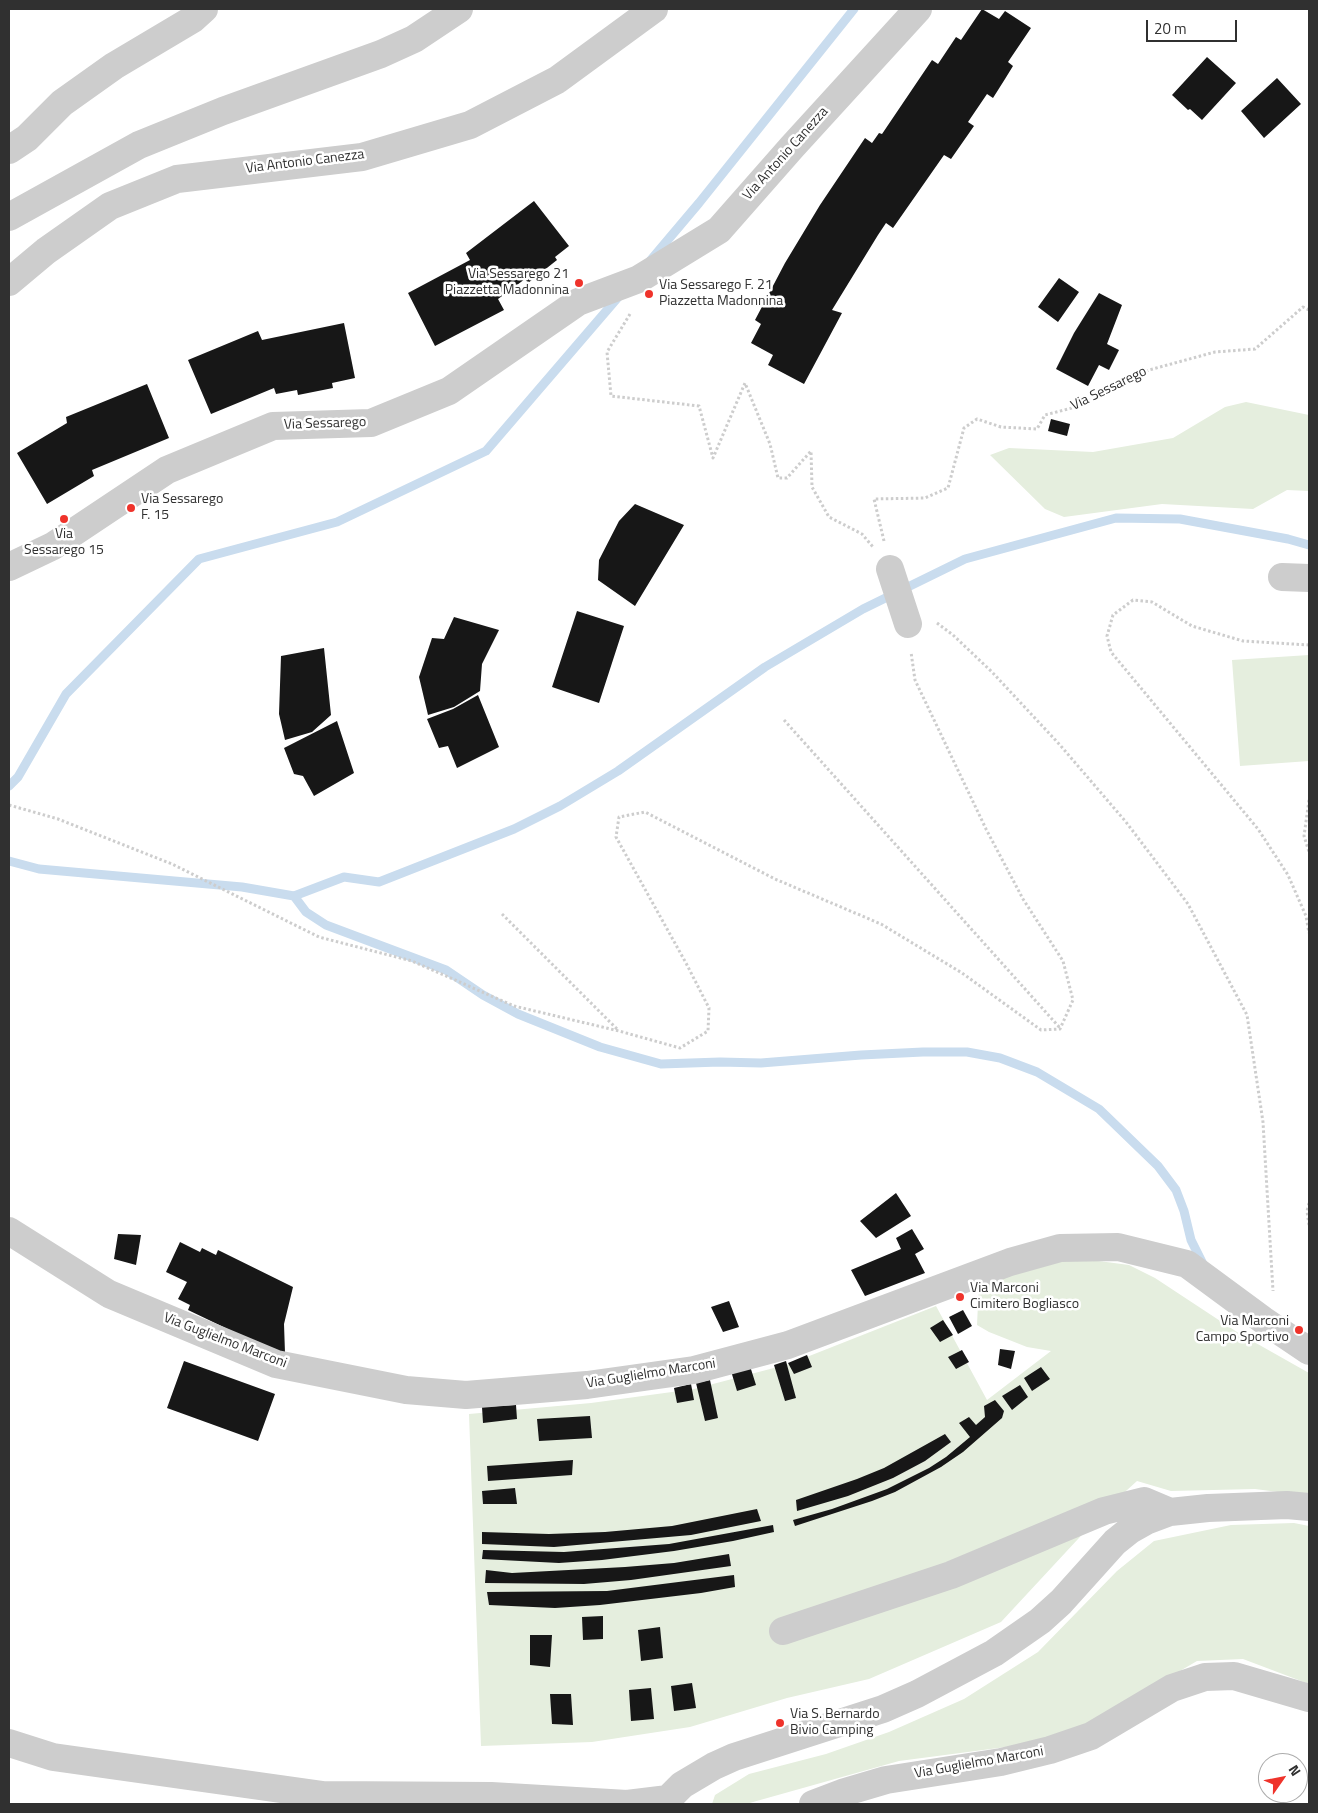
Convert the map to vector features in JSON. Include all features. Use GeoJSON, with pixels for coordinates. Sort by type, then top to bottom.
{"type":"FeatureCollection","features":[{"type":"Feature","properties":{"kind":"street"},"geometry":{"type":"LineString","coordinates":[[9,150],[27,138],[70,98],[114,66],[193,19],[204,9]]}},
{"type":"Feature","properties":{"kind":"street"},"geometry":{"type":"LineString","coordinates":[[9,217],[139,145],[224,111],[381,54],[414,39],[459,9]]}},
{"type":"Feature","properties":{"kind":"street","name":"Via Antonio Canezza"},"geometry":{"type":"LineString","coordinates":[[9,282],[46,251],[110,206],[177,179],[362,157],[470,125],[557,80],[654,9]]}},
{"type":"Feature","properties":{"kind":"street","name":"Via Antonio Canezza"},"geometry":{"type":"LineString","coordinates":[[639,279],[719,230],[918,9]]}},
{"type":"Feature","properties":{"kind":"street","name":"Via Sessarego"},"geometry":{"type":"LineString","coordinates":[[9,567],[53,546],[167,470],[273,426],[371,423],[449,391],[578,302],[639,279]]}},
{"type":"Feature","properties":{"kind":"street"},"geometry":{"type":"LineString","coordinates":[[890,569],[908,624]]}},
{"type":"Feature","properties":{"kind":"street"},"geometry":{"type":"LineString","coordinates":[[1282,577],[1309,578]]}},
{"type":"Feature","properties":{"kind":"street","name":"Via Guglielmo Marconi"},"geometry":{"type":"LineString","coordinates":[[9,1231],[109,1294],[276,1364],[406,1390],[466,1395],[587,1385],[694,1370],[788,1345],[1010,1262],[1060,1248],[1118,1247],[1187,1264],[1262,1320],[1307,1348]]}},
{"type":"Feature","properties":{"kind":"street"},"geometry":{"type":"LineString","coordinates":[[783,1631],[951,1575],[1104,1512],[1144,1501],[1170,1512]]}},
{"type":"Feature","properties":{"kind":"street"},"geometry":{"type":"LineString","coordinates":[[9,1743],[53,1757],[323,1794],[491,1796],[627,1804],[668,1801],[682,1785],[714,1766],[883,1708],[917,1694],[994,1653],[1040,1621],[1115,1542],[1146,1521],[1170,1512],[1208,1508],[1287,1505],[1309,1508]]}},
{"type":"Feature","properties":{"kind":"street","name":"Via Guglielmo Marconi"},"geometry":{"type":"LineString","coordinates":[[813,1804],[886,1780],[1001,1762],[1050,1750],[1091,1736],[1172,1688],[1204,1677],[1234,1676],[1309,1698]]}},
{"type":"Feature","properties":{"kind":"path"},"geometry":{"type":"LineString","coordinates":[[639,279],[639,300],[607,352],[611,396],[699,406],[713,458],[745,383],[770,444],[778,478],[786,478],[811,452],[812,487],[829,517],[862,534],[890,569]]}},
{"type":"Feature","properties":{"kind":"path","name":"Via Sessarego"},"geometry":{"type":"LineString","coordinates":[[890,569],[874,499],[925,498],[948,488],[964,428],[977,419],[1001,427],[1037,429],[1045,415],[1076,407],[1150,370],[1215,352],[1255,349],[1303,307],[1309,310]]}},
{"type":"Feature","properties":{"kind":"path"},"geometry":{"type":"LineString","coordinates":[[1309,645],[1243,641],[1192,626],[1152,602],[1133,600],[1113,615],[1107,636],[1111,652],[1258,830],[1288,875],[1306,916],[1309,933]]}},
{"type":"Feature","properties":{"kind":"path"},"geometry":{"type":"LineString","coordinates":[[1060,1029],[1073,1000],[1063,961],[1022,899],[986,829],[915,680],[908,624],[928,616],[953,635],[992,672],[1060,745],[1126,822],[1188,904],[1246,1014],[1263,1122],[1273,1290],[1262,1320]]}},
{"type":"Feature","properties":{"kind":"path"},"geometry":{"type":"LineString","coordinates":[[784,720],[1060,1029]]}},
{"type":"Feature","properties":{"kind":"path"},"geometry":{"type":"LineString","coordinates":[[1309,800],[1304,836],[1309,852]]}},
{"type":"Feature","properties":{"kind":"path"},"geometry":{"type":"LineString","coordinates":[[9,805],[58,819],[172,864],[319,937],[412,962],[514,1006],[619,1031],[680,1048],[708,1032],[709,1008],[616,837],[619,817],[645,812],[775,879],[881,924],[962,973],[1041,1030],[1060,1029]]}},
{"type":"Feature","properties":{"kind":"path"},"geometry":{"type":"LineString","coordinates":[[502,914],[619,1031]]}},
{"type":"Feature","properties":{"kind":"path"},"geometry":{"type":"LineString","coordinates":[[1309,1203],[1307,1211],[1309,1225]]}},
{"type":"Feature","properties":{"kind":"green space"},"geometry":{"type":"Polygon","coordinates":[[[1246,402],[1309,415],[1309,491],[1287,490],[1253,509],[1162,504],[1064,517],[1045,509],[990,455],[1009,448],[1093,452],[1173,438],[1225,407],[1246,402]]]}},
{"type":"Feature","properties":{"kind":"green space"},"geometry":{"type":"Polygon","coordinates":[[[1309,655],[1309,761],[1240,766],[1232,660],[1309,655]]]}},
{"type":"Feature","properties":{"kind":"green space"},"geometry":{"type":"Polygon","coordinates":[[[1076,1258],[1129,1265],[1155,1278],[1240,1334],[1309,1373],[1309,1496],[1255,1489],[1171,1491],[1137,1481],[1104,1511],[1001,1622],[869,1679],[787,1698],[690,1727],[592,1742],[481,1746],[469,1414],[591,1403],[694,1389],[789,1364],[936,1306],[987,1400],[1051,1351],[1027,1347],[989,1332],[977,1325],[979,1282],[1076,1258]]]}},
{"type":"Feature","properties":{"kind":"green space"},"geometry":{"type":"Polygon","coordinates":[[[1294,1523],[1309,1526],[1309,1684],[1243,1659],[1197,1661],[1074,1733],[1029,1744],[899,1761],[746,1804],[712,1804],[715,1795],[749,1774],[826,1754],[889,1732],[964,1699],[1038,1652],[1117,1571],[1154,1541],[1231,1525],[1294,1523]]]}},
{"type":"Feature","properties":{"kind":"building"},"geometry":{"type":"Polygon","coordinates":[[[982,9],[999,19],[1005,11],[1031,28],[1008,62],[1013,66],[993,98],[987,94],[968,122],[974,126],[951,159],[944,155],[893,228],[886,223],[878,235],[832,310],[842,313],[804,384],[768,365],[773,355],[751,343],[761,324],[755,320],[785,263],[820,205],[865,138],[872,143],[879,133],[882,134],[932,60],[938,64],[956,37],[961,40],[982,9]]]}},
{"type":"Feature","properties":{"kind":"building"},"geometry":{"type":"Polygon","coordinates":[[[1207,57],[1236,83],[1202,120],[1172,95],[1207,57]]]}},
{"type":"Feature","properties":{"kind":"building"},"geometry":{"type":"Polygon","coordinates":[[[1277,78],[1301,104],[1264,138],[1241,111],[1277,78]]]}},
{"type":"Feature","properties":{"kind":"building"},"geometry":{"type":"Polygon","coordinates":[[[534,201],[569,246],[555,257],[557,260],[528,283],[525,279],[498,299],[504,310],[435,346],[408,293],[470,260],[466,253],[534,201]]]}},
{"type":"Feature","properties":{"kind":"building"},"geometry":{"type":"Polygon","coordinates":[[[1059,278],[1079,292],[1058,322],[1038,307],[1059,278]]]}},
{"type":"Feature","properties":{"kind":"building"},"geometry":{"type":"Polygon","coordinates":[[[1099,293],[1122,305],[1107,344],[1119,350],[1109,370],[1099,365],[1088,386],[1056,369],[1074,333],[1099,293]]]}},
{"type":"Feature","properties":{"kind":"building"},"geometry":{"type":"Polygon","coordinates":[[[344,323],[355,378],[332,383],[333,388],[298,395],[297,390],[276,394],[274,388],[211,414],[188,360],[258,331],[262,340],[344,323]]]}},
{"type":"Feature","properties":{"kind":"building"},"geometry":{"type":"Polygon","coordinates":[[[147,384],[169,438],[92,470],[94,476],[47,504],[17,453],[67,423],[66,417],[147,384]]]}},
{"type":"Feature","properties":{"kind":"building"},"geometry":{"type":"Polygon","coordinates":[[[1051,419],[1070,424],[1067,436],[1048,431],[1051,419]]]}},
{"type":"Feature","properties":{"kind":"building"},"geometry":{"type":"Polygon","coordinates":[[[635,504],[684,525],[635,606],[598,580],[599,560],[619,521],[635,504]]]}},
{"type":"Feature","properties":{"kind":"building"},"geometry":{"type":"Polygon","coordinates":[[[577,611],[624,626],[599,703],[552,687],[577,611]]]}},
{"type":"Feature","properties":{"kind":"building"},"geometry":{"type":"Polygon","coordinates":[[[454,617],[499,630],[482,664],[480,691],[454,707],[428,715],[419,677],[432,638],[444,639],[454,617]]]}},
{"type":"Feature","properties":{"kind":"building"},"geometry":{"type":"Polygon","coordinates":[[[324,648],[331,715],[312,732],[285,740],[279,714],[281,656],[324,648]]]}},
{"type":"Feature","properties":{"kind":"building"},"geometry":{"type":"Polygon","coordinates":[[[478,695],[499,747],[457,768],[448,746],[439,748],[427,719],[453,709],[478,695]]]}},
{"type":"Feature","properties":{"kind":"building"},"geometry":{"type":"Polygon","coordinates":[[[337,721],[354,773],[314,796],[303,776],[294,774],[284,748],[337,721]]]}},
{"type":"Feature","properties":{"kind":"building"},"geometry":{"type":"Polygon","coordinates":[[[896,1193],[911,1216],[876,1238],[860,1221],[896,1193]]]}},
{"type":"Feature","properties":{"kind":"building"},"geometry":{"type":"Polygon","coordinates":[[[912,1229],[924,1249],[915,1254],[925,1273],[865,1296],[851,1270],[901,1249],[896,1238],[912,1229]]]}},
{"type":"Feature","properties":{"kind":"building"},"geometry":{"type":"Polygon","coordinates":[[[118,1234],[141,1235],[136,1265],[114,1259],[118,1234]]]}},
{"type":"Feature","properties":{"kind":"building"},"geometry":{"type":"Polygon","coordinates":[[[180,1242],[200,1252],[202,1248],[216,1255],[218,1250],[293,1287],[284,1324],[285,1353],[263,1346],[188,1310],[190,1305],[178,1299],[187,1282],[166,1272],[180,1242]]]}},
{"type":"Feature","properties":{"kind":"building"},"geometry":{"type":"Polygon","coordinates":[[[729,1301],[739,1327],[723,1332],[711,1307],[729,1301]]]}},
{"type":"Feature","properties":{"kind":"building"},"geometry":{"type":"Polygon","coordinates":[[[963,1310],[972,1326],[958,1334],[949,1317],[963,1310]]]}},
{"type":"Feature","properties":{"kind":"building"},"geometry":{"type":"Polygon","coordinates":[[[943,1320],[953,1335],[940,1342],[930,1328],[943,1320]]]}},
{"type":"Feature","properties":{"kind":"building"},"geometry":{"type":"Polygon","coordinates":[[[1000,1349],[1015,1351],[1011,1369],[998,1365],[1000,1349]]]}},
{"type":"Feature","properties":{"kind":"building"},"geometry":{"type":"Polygon","coordinates":[[[962,1350],[969,1362],[956,1369],[948,1357],[962,1350]]]}},
{"type":"Feature","properties":{"kind":"building"},"geometry":{"type":"Polygon","coordinates":[[[807,1355],[812,1367],[794,1374],[788,1363],[807,1355]]]}},
{"type":"Feature","properties":{"kind":"building"},"geometry":{"type":"Polygon","coordinates":[[[184,1361],[275,1394],[258,1441],[167,1408],[184,1361]]]}},
{"type":"Feature","properties":{"kind":"building"},"geometry":{"type":"Polygon","coordinates":[[[786,1361],[796,1398],[785,1401],[774,1365],[786,1361]]]}},
{"type":"Feature","properties":{"kind":"building"},"geometry":{"type":"Polygon","coordinates":[[[750,1366],[756,1385],[737,1391],[731,1371],[750,1366]]]}},
{"type":"Feature","properties":{"kind":"building"},"geometry":{"type":"Polygon","coordinates":[[[1041,1367],[1050,1379],[1032,1391],[1024,1378],[1041,1367]]]}},
{"type":"Feature","properties":{"kind":"building"},"geometry":{"type":"Polygon","coordinates":[[[710,1380],[718,1418],[705,1421],[696,1383],[710,1380]]]}},
{"type":"Feature","properties":{"kind":"building"},"geometry":{"type":"Polygon","coordinates":[[[691,1384],[694,1400],[677,1403],[674,1388],[691,1384]]]}},
{"type":"Feature","properties":{"kind":"building"},"geometry":{"type":"Polygon","coordinates":[[[1020,1385],[1028,1397],[1012,1410],[1002,1396],[1020,1385]]]}},
{"type":"Feature","properties":{"kind":"building"},"geometry":{"type":"Polygon","coordinates":[[[995,1400],[1004,1411],[1002,1418],[963,1452],[941,1467],[895,1492],[795,1526],[793,1520],[832,1509],[887,1489],[929,1468],[970,1437],[959,1423],[969,1417],[976,1425],[985,1417],[984,1406],[995,1400]]]}},
{"type":"Feature","properties":{"kind":"building"},"geometry":{"type":"Polygon","coordinates":[[[516,1405],[517,1419],[483,1423],[482,1407],[516,1405]]]}},
{"type":"Feature","properties":{"kind":"building"},"geometry":{"type":"Polygon","coordinates":[[[590,1416],[592,1438],[539,1441],[537,1419],[590,1416]]]}},
{"type":"Feature","properties":{"kind":"building"},"geometry":{"type":"Polygon","coordinates":[[[945,1434],[951,1442],[925,1461],[893,1478],[848,1496],[797,1511],[796,1500],[884,1468],[945,1434]]]}},
{"type":"Feature","properties":{"kind":"building"},"geometry":{"type":"Polygon","coordinates":[[[573,1460],[572,1475],[488,1481],[487,1466],[573,1460]]]}},
{"type":"Feature","properties":{"kind":"building"},"geometry":{"type":"Polygon","coordinates":[[[515,1488],[517,1504],[483,1504],[482,1491],[515,1488]]]}},
{"type":"Feature","properties":{"kind":"building"},"geometry":{"type":"Polygon","coordinates":[[[757,1509],[761,1521],[691,1535],[554,1547],[482,1544],[482,1532],[549,1534],[605,1532],[672,1526],[757,1509]]]}},
{"type":"Feature","properties":{"kind":"building"},"geometry":{"type":"Polygon","coordinates":[[[773,1525],[774,1532],[733,1541],[602,1560],[559,1563],[482,1559],[483,1550],[564,1552],[669,1544],[773,1525]]]}},
{"type":"Feature","properties":{"kind":"building"},"geometry":{"type":"Polygon","coordinates":[[[729,1554],[731,1566],[631,1580],[584,1584],[485,1583],[486,1570],[512,1573],[625,1567],[674,1563],[729,1554]]]}},
{"type":"Feature","properties":{"kind":"building"},"geometry":{"type":"Polygon","coordinates":[[[734,1575],[735,1587],[600,1605],[555,1608],[489,1605],[487,1592],[607,1591],[734,1575]]]}},
{"type":"Feature","properties":{"kind":"building"},"geometry":{"type":"Polygon","coordinates":[[[603,1616],[603,1639],[583,1640],[582,1617],[603,1616]]]}},
{"type":"Feature","properties":{"kind":"building"},"geometry":{"type":"Polygon","coordinates":[[[660,1627],[663,1658],[641,1661],[638,1630],[660,1627]]]}},
{"type":"Feature","properties":{"kind":"building"},"geometry":{"type":"Polygon","coordinates":[[[530,1635],[552,1635],[550,1667],[530,1665],[530,1635]]]}},
{"type":"Feature","properties":{"kind":"building"},"geometry":{"type":"Polygon","coordinates":[[[692,1683],[696,1708],[674,1711],[671,1686],[692,1683]]]}},
{"type":"Feature","properties":{"kind":"building"},"geometry":{"type":"Polygon","coordinates":[[[651,1688],[654,1719],[631,1721],[629,1690],[651,1688]]]}},
{"type":"Feature","properties":{"kind":"building"},"geometry":{"type":"Polygon","coordinates":[[[550,1694],[571,1694],[573,1725],[552,1724],[550,1694]]]}},
{"type":"Feature","properties":{"kind":"waterway"},"geometry":{"type":"LineString","coordinates":[[650,261],[699,203],[854,9]]}},
{"type":"Feature","properties":{"kind":"waterway"},"geometry":{"type":"LineString","coordinates":[[9,786],[18,777],[66,694],[199,559],[337,522],[486,451],[620,295]]}},
{"type":"Feature","properties":{"kind":"waterway"},"geometry":{"type":"LineString","coordinates":[[9,861],[39,869],[242,887],[294,896],[344,877],[379,882],[514,829],[560,806],[618,771],[765,667],[863,609],[965,559],[1116,518],[1180,519],[1288,539],[1309,545]]}},
{"type":"Feature","properties":{"kind":"waterway"},"geometry":{"type":"LineString","coordinates":[[294,896],[306,912],[326,925],[446,970],[483,995],[518,1014],[600,1047],[661,1064],[761,1063],[861,1055],[967,1052],[1000,1058],[1037,1072],[1099,1109],[1158,1166],[1176,1190],[1184,1211],[1191,1240],[1204,1266]]}},
{"type":"Feature","properties":{"kind":"place","name":"Via Sessarego 21 Piazzetta Madonnina"},"geometry":{"type":"Point","coordinates":[579,283]}},
{"type":"Feature","properties":{"kind":"place","name":"Via Sessarego F. 21 Piazzetta Madonnina"},"geometry":{"type":"Point","coordinates":[649,294]}},
{"type":"Feature","properties":{"kind":"place","name":"Via Sessarego F. 15"},"geometry":{"type":"Point","coordinates":[131,508]}},
{"type":"Feature","properties":{"kind":"place","name":"Via Sessarego 15"},"geometry":{"type":"Point","coordinates":[64,519]}},
{"type":"Feature","properties":{"kind":"place","name":"Via Marconi Cimitero Bogliasco"},"geometry":{"type":"Point","coordinates":[960,1297]}},
{"type":"Feature","properties":{"kind":"place","name":"Via Marconi Campo Sportivo"},"geometry":{"type":"Point","coordinates":[1299,1330]}},
{"type":"Feature","properties":{"kind":"place","name":"Via S. Bernardo Bivio Camping"},"geometry":{"type":"Point","coordinates":[780,1723]}}]}
